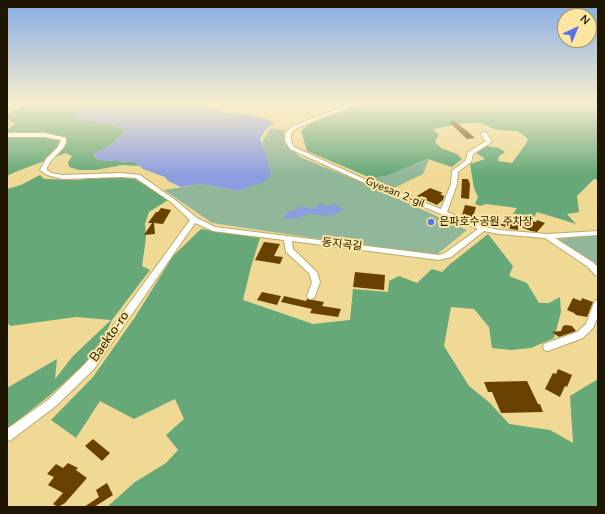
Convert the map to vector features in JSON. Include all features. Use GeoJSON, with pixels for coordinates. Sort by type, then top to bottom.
{"type":"FeatureCollection","features":[{"type":"Feature","properties":{"kind":"street","name":"Gyesan 2-gil"},"geometry":{"type":"LineString","coordinates":[[295,127],[288,133],[288,141],[292,148],[312,158],[483,229],[499,232],[547,236],[598,233]]}},
{"type":"Feature","properties":{"kind":"street"},"geometry":{"type":"LineString","coordinates":[[443,213],[454,184],[455,171],[469,161],[470,153],[489,142],[484,133]]}},
{"type":"Feature","properties":{"kind":"street","name":"동지곡길"},"geometry":{"type":"LineString","coordinates":[[7,135],[45,135],[59,137],[64,140],[63,143],[48,160],[43,170],[49,174],[63,177],[121,175],[138,176],[173,201],[194,220],[213,229],[438,258],[448,255],[483,229]]}},
{"type":"Feature","properties":{"kind":"street","name":"Baekto-ro"},"geometry":{"type":"LineString","coordinates":[[7,436],[52,403],[90,366],[194,220]]}},
{"type":"Feature","properties":{"kind":"street"},"geometry":{"type":"LineString","coordinates":[[547,236],[591,265],[598,273]]}},
{"type":"Feature","properties":{"kind":"street"},"geometry":{"type":"LineString","coordinates":[[288,238],[289,250],[313,272],[316,282],[311,296]]}},
{"type":"Feature","properties":{"kind":"street"},"geometry":{"type":"LineString","coordinates":[[548,347],[580,335],[590,326],[598,303]]}},
{"type":"Feature","properties":{"kind":"green space"},"geometry":{"type":"Polygon","coordinates":[[[11,127],[118,127],[125,129],[124,132],[110,146],[93,154],[98,160],[135,162],[139,166],[122,165],[96,170],[79,170],[69,167],[68,162],[72,156],[66,153],[7,176],[7,130],[11,127]]]}},
{"type":"Feature","properties":{"kind":"green space"},"geometry":{"type":"Polygon","coordinates":[[[306,127],[444,127],[433,130],[439,135],[435,142],[441,148],[457,154],[462,159],[452,167],[428,159],[386,176],[371,178],[307,151],[301,131],[306,127]]]}},
{"type":"Feature","properties":{"kind":"green space"},"geometry":{"type":"Polygon","coordinates":[[[490,127],[598,127],[598,180],[594,179],[577,196],[579,212],[567,214],[576,224],[537,212],[534,217],[513,214],[517,208],[486,204],[480,206],[475,204],[478,197],[474,188],[470,164],[485,159],[475,152],[487,146],[499,148],[505,152],[499,156],[498,161],[512,163],[528,139],[518,131],[497,130],[490,127]]]}},
{"type":"Feature","properties":{"kind":"green space"},"geometry":{"type":"Polygon","coordinates":[[[271,128],[287,131],[285,143],[300,157],[375,188],[467,230],[435,256],[212,223],[164,190],[202,184],[238,191],[271,174],[262,142],[271,128]]]}},
{"type":"Feature","properties":{"kind":"green space"},"geometry":{"type":"Polygon","coordinates":[[[429,159],[423,174],[394,188],[371,178],[386,176],[429,159]]]}},
{"type":"Feature","properties":{"kind":"green space"},"geometry":{"type":"Polygon","coordinates":[[[40,175],[44,179],[75,180],[115,177],[135,179],[168,200],[149,212],[145,224],[146,238],[142,266],[150,270],[112,320],[105,335],[85,364],[49,396],[7,429],[7,388],[57,359],[55,379],[73,356],[111,320],[76,317],[10,326],[7,322],[7,189],[21,185],[40,175]]]}},
{"type":"Feature","properties":{"kind":"green space"},"geometry":{"type":"Polygon","coordinates":[[[201,229],[260,238],[243,300],[313,324],[350,320],[353,289],[388,292],[389,281],[399,276],[417,283],[432,269],[442,272],[488,234],[513,266],[509,276],[527,283],[539,303],[549,303],[560,297],[561,312],[554,338],[531,348],[511,350],[492,348],[489,327],[474,309],[451,307],[444,346],[469,386],[490,403],[509,424],[550,430],[573,443],[570,396],[598,379],[598,507],[107,507],[135,482],[166,463],[178,450],[166,435],[184,419],[175,399],[134,419],[100,401],[76,438],[51,420],[93,377],[135,317],[173,256],[201,229]]]}},
{"type":"Feature","properties":{"kind":"green space"},"geometry":{"type":"Polygon","coordinates":[[[598,235],[598,269],[557,239],[598,235]]]}},
{"type":"Feature","properties":{"kind":"water"},"geometry":{"type":"Polygon","coordinates":[[[118,127],[269,127],[265,130],[260,139],[266,154],[271,174],[266,181],[238,191],[202,184],[181,187],[168,181],[165,177],[143,169],[135,162],[98,160],[93,153],[110,146],[124,132],[125,129],[118,127]]]}},
{"type":"Feature","properties":{"kind":"water"},"geometry":{"type":"Polygon","coordinates":[[[319,204],[330,206],[332,204],[338,205],[344,210],[328,216],[310,214],[294,219],[283,218],[289,211],[295,210],[299,207],[315,208],[319,204]]]}},
{"type":"Feature","properties":{"kind":"building"},"geometry":{"type":"Polygon","coordinates":[[[454,127],[462,127],[475,138],[467,139],[454,127]]]}},
{"type":"Feature","properties":{"kind":"building"},"geometry":{"type":"Polygon","coordinates":[[[462,179],[468,179],[470,184],[469,199],[461,198],[462,179]]]}},
{"type":"Feature","properties":{"kind":"building"},"geometry":{"type":"Polygon","coordinates":[[[430,188],[443,193],[440,194],[444,196],[443,200],[437,205],[417,196],[430,188]]]}},
{"type":"Feature","properties":{"kind":"building"},"geometry":{"type":"Polygon","coordinates":[[[465,205],[476,207],[473,217],[462,215],[465,205]]]}},
{"type":"Feature","properties":{"kind":"building"},"geometry":{"type":"Polygon","coordinates":[[[161,208],[171,210],[163,224],[154,223],[155,234],[144,235],[152,223],[148,223],[161,208]]]}},
{"type":"Feature","properties":{"kind":"building"},"geometry":{"type":"Polygon","coordinates":[[[510,216],[521,220],[536,222],[537,220],[545,223],[537,232],[518,226],[518,230],[500,225],[510,216]]]}},
{"type":"Feature","properties":{"kind":"building"},"geometry":{"type":"Polygon","coordinates":[[[264,242],[280,244],[274,256],[283,257],[280,264],[255,260],[264,242]]]}},
{"type":"Feature","properties":{"kind":"building"},"geometry":{"type":"Polygon","coordinates":[[[355,272],[385,275],[384,290],[353,287],[355,272]]]}},
{"type":"Feature","properties":{"kind":"building"},"geometry":{"type":"Polygon","coordinates":[[[262,292],[281,296],[277,305],[257,300],[262,292]]]}},
{"type":"Feature","properties":{"kind":"building"},"geometry":{"type":"Polygon","coordinates":[[[284,296],[306,301],[307,299],[324,302],[322,306],[341,309],[338,317],[310,313],[312,309],[281,302],[284,296]]]}},
{"type":"Feature","properties":{"kind":"building"},"geometry":{"type":"Polygon","coordinates":[[[573,298],[581,301],[582,298],[593,302],[587,317],[576,315],[567,310],[573,298]]]}},
{"type":"Feature","properties":{"kind":"building"},"geometry":{"type":"Polygon","coordinates":[[[563,326],[572,326],[576,331],[559,337],[552,332],[561,331],[563,326]]]}},
{"type":"Feature","properties":{"kind":"building"},"geometry":{"type":"Polygon","coordinates":[[[558,369],[572,375],[567,387],[565,386],[560,397],[545,389],[553,373],[556,374],[558,369]]]}},
{"type":"Feature","properties":{"kind":"building"},"geometry":{"type":"Polygon","coordinates":[[[527,381],[543,412],[501,413],[492,392],[488,392],[484,382],[527,381]]]}},
{"type":"Feature","properties":{"kind":"building"},"geometry":{"type":"Polygon","coordinates":[[[93,439],[110,453],[102,461],[85,446],[93,439]]]}},
{"type":"Feature","properties":{"kind":"building"},"geometry":{"type":"Polygon","coordinates":[[[68,463],[78,468],[76,470],[87,478],[65,503],[58,507],[53,504],[63,493],[48,485],[54,477],[47,474],[56,464],[63,468],[68,463]]]}},
{"type":"Feature","properties":{"kind":"building"},"geometry":{"type":"Polygon","coordinates":[[[107,483],[113,495],[94,507],[84,507],[99,497],[96,490],[107,483]]]}},
{"type":"Feature","properties":{"kind":"place","name":"은파호수공원 주차장"},"geometry":{"type":"Point","coordinates":[431,222]}}]}
